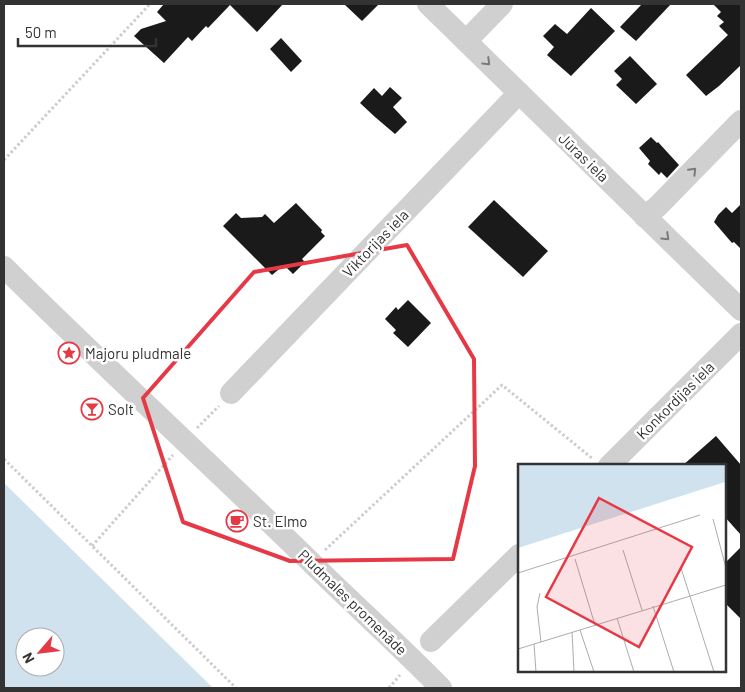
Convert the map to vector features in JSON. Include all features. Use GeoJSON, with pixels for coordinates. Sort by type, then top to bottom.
{"type":"FeatureCollection","features":[{"type":"Feature","properties":{"kind":"street","name":"Jūras iela"},"geometry":{"type":"LineString","coordinates":[[428,4],[741,310]]}},
{"type":"Feature","properties":{"kind":"street"},"geometry":{"type":"LineString","coordinates":[[466,41],[502,4]]}},
{"type":"Feature","properties":{"kind":"street","name":"Viktorijas iela"},"geometry":{"type":"LineString","coordinates":[[231,393],[519,93]]}},
{"type":"Feature","properties":{"kind":"street"},"geometry":{"type":"LineString","coordinates":[[645,216],[658,206],[741,121]]}},
{"type":"Feature","properties":{"kind":"street","name":"Pludmales promenāde"},"geometry":{"type":"LineString","coordinates":[[4,267],[441,688]]}},
{"type":"Feature","properties":{"kind":"street","name":"Konkordijas iela"},"geometry":{"type":"LineString","coordinates":[[601,463],[703,372],[741,334]]}},
{"type":"Feature","properties":{"kind":"street"},"geometry":{"type":"LineString","coordinates":[[431,641],[518,556]]}},
{"type":"Feature","properties":{"kind":"path"},"geometry":{"type":"LineString","coordinates":[[4,160],[150,4]]}},
{"type":"Feature","properties":{"kind":"path"},"geometry":{"type":"LineString","coordinates":[[312,562],[502,385],[601,463]]}},
{"type":"Feature","properties":{"kind":"path"},"geometry":{"type":"LineString","coordinates":[[92,546],[174,454]]}},
{"type":"Feature","properties":{"kind":"path"},"geometry":{"type":"LineString","coordinates":[[4,459],[236,688]]}},
{"type":"Feature","properties":{"kind":"highlighted area"},"geometry":{"type":"Polygon","coordinates":[[[407,245],[474,359],[475,466],[453,559],[290,561],[183,522],[143,398],[254,272],[407,245]]]}},
{"type":"Feature","properties":{"kind":"water"},"geometry":{"type":"Polygon","coordinates":[[[4,483],[213,688],[4,688],[4,483]]]}},
{"type":"Feature","properties":{"kind":"building"},"geometry":{"type":"Polygon","coordinates":[[[164,4],[283,4],[257,32],[230,5],[208,28],[206,26],[192,41],[188,37],[164,63],[134,36],[141,29],[166,21],[157,12],[164,4]]]}},
{"type":"Feature","properties":{"kind":"building"},"geometry":{"type":"Polygon","coordinates":[[[344,4],[379,4],[362,21],[344,4]]]}},
{"type":"Feature","properties":{"kind":"building"},"geometry":{"type":"Polygon","coordinates":[[[642,4],[671,4],[636,41],[620,27],[642,4]]]}},
{"type":"Feature","properties":{"kind":"building"},"geometry":{"type":"Polygon","coordinates":[[[713,4],[741,4],[741,65],[706,96],[686,75],[728,35],[719,26],[724,22],[717,16],[721,12],[713,4]]]}},
{"type":"Feature","properties":{"kind":"building"},"geometry":{"type":"Polygon","coordinates":[[[591,8],[615,31],[571,76],[547,55],[554,47],[543,36],[555,24],[567,34],[591,8]]]}},
{"type":"Feature","properties":{"kind":"building"},"geometry":{"type":"Polygon","coordinates":[[[281,38],[302,61],[291,72],[270,49],[281,38]]]}},
{"type":"Feature","properties":{"kind":"building"},"geometry":{"type":"Polygon","coordinates":[[[630,56],[657,84],[636,104],[616,85],[622,79],[614,71],[630,56]]]}},
{"type":"Feature","properties":{"kind":"building"},"geometry":{"type":"Polygon","coordinates":[[[390,87],[402,98],[393,107],[407,122],[395,134],[360,103],[374,88],[382,96],[390,87]]]}},
{"type":"Feature","properties":{"kind":"building"},"geometry":{"type":"Polygon","coordinates":[[[651,137],[679,165],[667,178],[661,172],[659,175],[648,164],[650,161],[639,148],[651,137]]]}},
{"type":"Feature","properties":{"kind":"building"},"geometry":{"type":"Polygon","coordinates":[[[494,200],[548,251],[523,277],[468,227],[494,200]]]}},
{"type":"Feature","properties":{"kind":"building"},"geometry":{"type":"Polygon","coordinates":[[[296,203],[322,230],[321,232],[325,236],[302,259],[305,262],[293,274],[284,265],[272,275],[223,226],[236,213],[241,218],[262,217],[265,214],[274,223],[296,203]]]}},
{"type":"Feature","properties":{"kind":"building"},"geometry":{"type":"Polygon","coordinates":[[[741,204],[741,249],[734,242],[732,243],[714,222],[726,207],[732,213],[741,204]]]}},
{"type":"Feature","properties":{"kind":"building"},"geometry":{"type":"Polygon","coordinates":[[[408,300],[431,323],[408,347],[393,333],[396,330],[385,319],[396,307],[398,310],[408,300]]]}},
{"type":"Feature","properties":{"kind":"building"},"geometry":{"type":"Polygon","coordinates":[[[716,436],[741,465],[741,535],[725,517],[725,464],[684,464],[716,436]]]}},
{"type":"Feature","properties":{"kind":"building"},"geometry":{"type":"Polygon","coordinates":[[[741,547],[741,619],[725,603],[725,563],[741,547]]]}},
{"type":"Feature","properties":{"kind":"place","name":"Majoru pludmale"},"geometry":{"type":"Point","coordinates":[69,353]}},
{"type":"Feature","properties":{"kind":"place","name":"Solt"},"geometry":{"type":"Point","coordinates":[92,409]}},
{"type":"Feature","properties":{"kind":"place","name":"St. Elmo"},"geometry":{"type":"Point","coordinates":[237,521]}}]}
